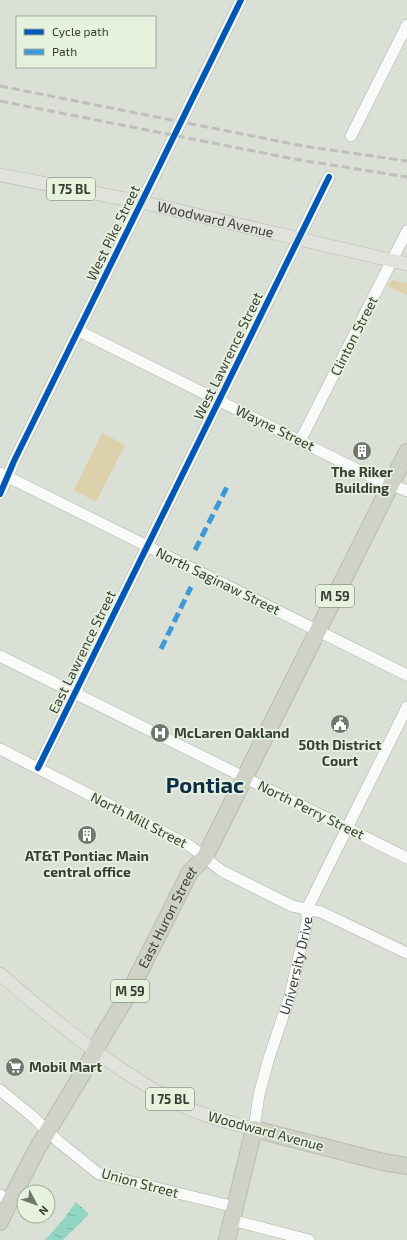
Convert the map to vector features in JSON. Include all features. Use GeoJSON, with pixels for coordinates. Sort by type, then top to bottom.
{"type":"FeatureCollection","features":[{"type":"Feature","properties":{"kind":"highway","name":"M 59"},"geometry":{"type":"LineString","coordinates":[[318,630],[407,452]]}},
{"type":"Feature","properties":{"kind":"highway","name":"East Huron Street"},"geometry":{"type":"LineString","coordinates":[[0,1222],[5,1198],[48,1131],[129,993],[190,872],[205,857],[318,630]]}},
{"type":"Feature","properties":{"kind":"highway","name":"Woodward Avenue"},"geometry":{"type":"LineString","coordinates":[[254,1129],[383,1162],[407,1166]]}},
{"type":"Feature","properties":{"kind":"highway","name":"University Drive"},"geometry":{"type":"LineString","coordinates":[[227,1240],[254,1129]]}},
{"type":"Feature","properties":{"kind":"main road","name":"Woodward Avenue"},"geometry":{"type":"LineString","coordinates":[[0,175],[141,202],[407,264]]}},
{"type":"Feature","properties":{"kind":"main road","name":"Woodward Avenue"},"geometry":{"type":"LineString","coordinates":[[0,974],[32,1003],[95,1052],[130,1076],[174,1102],[208,1116],[254,1129]]}},
{"type":"Feature","properties":{"kind":"street","name":"West Pike Street"},"geometry":{"type":"LineString","coordinates":[[0,494],[4,474],[79,331],[241,0]]}},
{"type":"Feature","properties":{"kind":"street"},"geometry":{"type":"LineString","coordinates":[[351,136],[407,25]]}},
{"type":"Feature","properties":{"kind":"street","name":"West Lawrence Street"},"geometry":{"type":"LineString","coordinates":[[147,546],[329,177]]}},
{"type":"Feature","properties":{"kind":"street","name":"Clinton Street"},"geometry":{"type":"LineString","coordinates":[[300,441],[407,231]]}},
{"type":"Feature","properties":{"kind":"street","name":"Wayne Street"},"geometry":{"type":"LineString","coordinates":[[79,331],[374,478],[407,491]]}},
{"type":"Feature","properties":{"kind":"street","name":"North Saginaw Street"},"geometry":{"type":"LineString","coordinates":[[4,474],[407,675]]}},
{"type":"Feature","properties":{"kind":"street","name":"East Lawrence Street"},"geometry":{"type":"LineString","coordinates":[[38,768],[147,546]]}},
{"type":"Feature","properties":{"kind":"street","name":"North Perry Street"},"geometry":{"type":"LineString","coordinates":[[0,656],[407,858]]}},
{"type":"Feature","properties":{"kind":"street","name":"University Drive"},"geometry":{"type":"LineString","coordinates":[[254,1129],[268,1062],[290,995],[307,922],[307,909],[407,707]]}},
{"type":"Feature","properties":{"kind":"street","name":"North Mill Street"},"geometry":{"type":"LineString","coordinates":[[0,749],[189,845],[222,871],[292,906],[321,912],[407,953]]}},
{"type":"Feature","properties":{"kind":"street","name":"Union Street"},"geometry":{"type":"LineString","coordinates":[[0,1090],[32,1116],[58,1141],[99,1174],[234,1214],[309,1240]]}},
{"type":"Feature","properties":{"kind":"shaded area"},"geometry":{"type":"Polygon","coordinates":[[[392,280],[407,283],[407,295],[388,286],[392,280]]]}},
{"type":"Feature","properties":{"kind":"shaded area"},"geometry":{"type":"Polygon","coordinates":[[[102,433],[125,445],[96,502],[74,490],[102,433]]]}},
{"type":"Feature","properties":{"kind":"water"},"geometry":{"type":"Polygon","coordinates":[[[76,1202],[89,1214],[63,1240],[45,1240],[63,1220],[76,1202]]]}},
{"type":"Feature","properties":{"kind":"railway"},"geometry":{"type":"LineString","coordinates":[[0,86],[303,146],[407,161]]}},
{"type":"Feature","properties":{"kind":"railway"},"geometry":{"type":"LineString","coordinates":[[0,101],[294,159],[407,177]]}},
{"type":"Feature","properties":{"kind":"marked path"},"geometry":{"type":"LineString","coordinates":[[195,550],[227,487]]}},
{"type":"Feature","properties":{"kind":"marked path"},"geometry":{"type":"LineString","coordinates":[[161,649],[191,587]]}},
{"type":"Feature","properties":{"kind":"cycle path"},"geometry":{"type":"LineString","coordinates":[[0,494],[14,461],[241,0]]}},
{"type":"Feature","properties":{"kind":"cycle path"},"geometry":{"type":"LineString","coordinates":[[38,768],[329,177]]}},
{"type":"Feature","properties":{"kind":"place","name":"The Riker Building"},"geometry":{"type":"Point","coordinates":[362,451]}},
{"type":"Feature","properties":{"kind":"place","name":"50th District Court"},"geometry":{"type":"Point","coordinates":[340,724]}},
{"type":"Feature","properties":{"kind":"place","name":"McLaren Oakland"},"geometry":{"type":"Point","coordinates":[160,733]}},
{"type":"Feature","properties":{"kind":"place","name":"AT&T Pontiac Main central office"},"geometry":{"type":"Point","coordinates":[87,835]}},
{"type":"Feature","properties":{"kind":"place","name":"Mobil Mart"},"geometry":{"type":"Point","coordinates":[15,1067]}},
{"type":"Feature","properties":{"kind":"district","name":"Pontiac"},"geometry":{"type":"Point","coordinates":[205,785]}}]}
